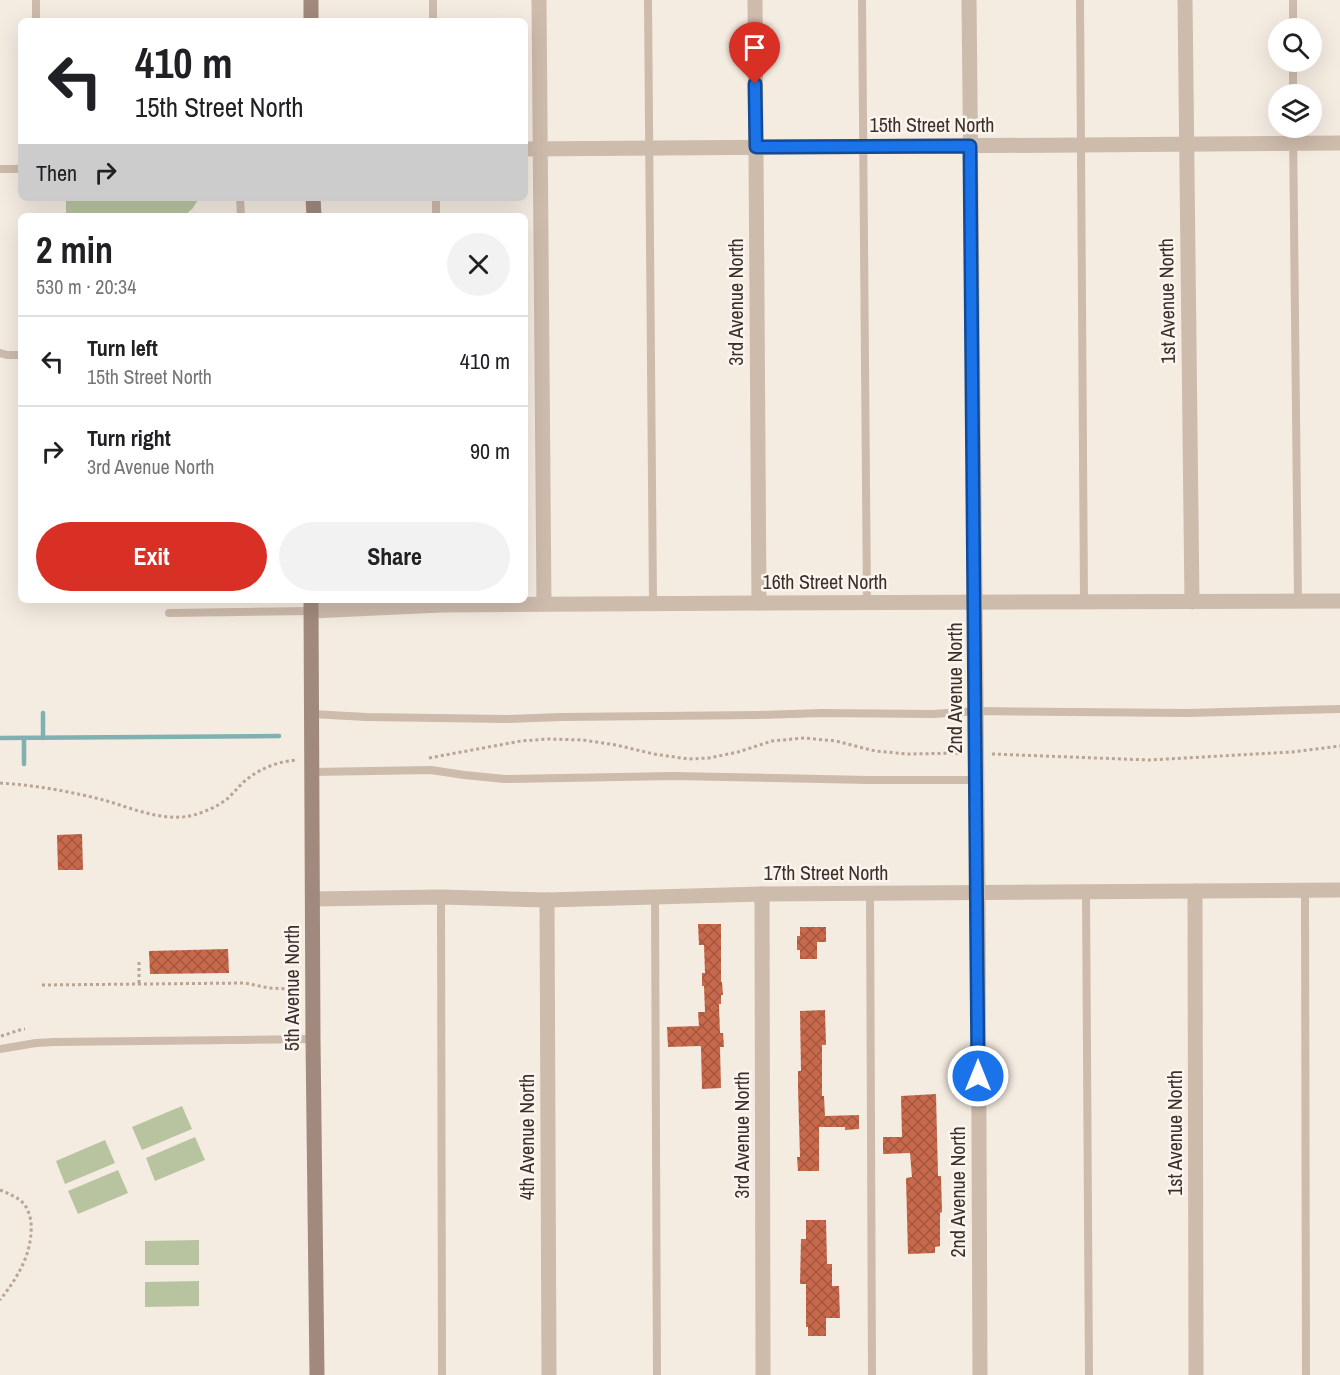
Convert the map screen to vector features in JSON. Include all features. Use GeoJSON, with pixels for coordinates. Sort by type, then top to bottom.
{"type":"FeatureCollection","features":[{"type":"Feature","properties":{"kind":"street"},"geometry":{"type":"LineString","coordinates":[[311,0],[311,18]]}},
{"type":"Feature","properties":{"kind":"street"},"geometry":{"type":"LineString","coordinates":[[539,0],[532,149],[544,604]]}},
{"type":"Feature","properties":{"kind":"street","name":"3rd Avenue North"},"geometry":{"type":"LineString","coordinates":[[755,0],[759,603]]}},
{"type":"Feature","properties":{"kind":"street","name":"2nd Avenue North"},"geometry":{"type":"LineString","coordinates":[[969,0],[978,893],[980,1375]]}},
{"type":"Feature","properties":{"kind":"street","name":"1st Avenue North"},"geometry":{"type":"LineString","coordinates":[[1185,0],[1192,602]]}},
{"type":"Feature","properties":{"kind":"street","name":"15th Street North"},"geometry":{"type":"LineString","coordinates":[[532,149],[1340,144]]}},
{"type":"Feature","properties":{"kind":"street","name":"16th Street North"},"geometry":{"type":"LineString","coordinates":[[311,606],[441,603],[1340,601]]}},
{"type":"Feature","properties":{"kind":"street","name":"5th Avenue North"},"geometry":{"type":"LineString","coordinates":[[311,606],[317,1375]]}},
{"type":"Feature","properties":{"kind":"street","name":"17th Street North"},"geometry":{"type":"LineString","coordinates":[[313,899],[441,897],[547,900],[762,894],[1340,890]]}},
{"type":"Feature","properties":{"kind":"street","name":"1st Avenue North"},"geometry":{"type":"LineString","coordinates":[[1195,891],[1196,1375]]}},
{"type":"Feature","properties":{"kind":"street","name":"3rd Avenue North"},"geometry":{"type":"LineString","coordinates":[[762,894],[763,1375]]}},
{"type":"Feature","properties":{"kind":"street","name":"4th Avenue North"},"geometry":{"type":"LineString","coordinates":[[547,900],[549,1375]]}},
{"type":"Feature","properties":{"kind":"lane"},"geometry":{"type":"LineString","coordinates":[[36,0],[36,18]]}},
{"type":"Feature","properties":{"kind":"lane"},"geometry":{"type":"LineString","coordinates":[[433,0],[433,18]]}},
{"type":"Feature","properties":{"kind":"lane"},"geometry":{"type":"LineString","coordinates":[[648,0],[653,603]]}},
{"type":"Feature","properties":{"kind":"lane"},"geometry":{"type":"LineString","coordinates":[[862,0],[867,603]]}},
{"type":"Feature","properties":{"kind":"lane"},"geometry":{"type":"LineString","coordinates":[[1080,0],[1084,602]]}},
{"type":"Feature","properties":{"kind":"lane"},"geometry":{"type":"LineString","coordinates":[[1293,0],[1293,18]]}},
{"type":"Feature","properties":{"kind":"lane"},"geometry":{"type":"LineString","coordinates":[[1293,138],[1298,602]]}},
{"type":"Feature","properties":{"kind":"lane"},"geometry":{"type":"LineString","coordinates":[[0,169],[18,168]]}},
{"type":"Feature","properties":{"kind":"lane"},"geometry":{"type":"LineString","coordinates":[[0,352],[7,355],[18,355]]}},
{"type":"Feature","properties":{"kind":"lane"},"geometry":{"type":"LineString","coordinates":[[169,613],[311,606]]}},
{"type":"Feature","properties":{"kind":"lane"},"geometry":{"type":"LineString","coordinates":[[312,714],[387,718],[506,719],[759,716],[821,713],[933,714],[1042,710],[1188,713],[1340,709]]}},
{"type":"Feature","properties":{"kind":"lane"},"geometry":{"type":"LineString","coordinates":[[312,765],[431,770],[505,779],[674,776],[977,780]]}},
{"type":"Feature","properties":{"kind":"lane"},"geometry":{"type":"LineString","coordinates":[[1305,890],[1306,1375]]}},
{"type":"Feature","properties":{"kind":"lane"},"geometry":{"type":"LineString","coordinates":[[1086,892],[1089,1375]]}},
{"type":"Feature","properties":{"kind":"lane"},"geometry":{"type":"LineString","coordinates":[[870,893],[872,1375]]}},
{"type":"Feature","properties":{"kind":"lane"},"geometry":{"type":"LineString","coordinates":[[441,897],[442,1375]]}},
{"type":"Feature","properties":{"kind":"lane"},"geometry":{"type":"LineString","coordinates":[[656,897],[657,1375]]}},
{"type":"Feature","properties":{"kind":"lane"},"geometry":{"type":"LineString","coordinates":[[0,1049],[54,1042],[313,1039]]}},
{"type":"Feature","properties":{"kind":"path"},"geometry":{"type":"LineString","coordinates":[[427,758],[521,741],[548,739],[583,740],[688,759],[709,758],[772,741],[804,738],[836,741],[875,751],[908,754],[976,753],[1149,760],[1260,755],[1340,746]]}},
{"type":"Feature","properties":{"kind":"path"},"geometry":{"type":"LineString","coordinates":[[0,783],[57,790],[160,816],[178,817],[194,815],[225,801],[250,776],[272,765],[289,760],[312,765]]}},
{"type":"Feature","properties":{"kind":"path"},"geometry":{"type":"LineString","coordinates":[[139,962],[139,984]]}},
{"type":"Feature","properties":{"kind":"path"},"geometry":{"type":"LineString","coordinates":[[42,985],[244,984],[292,989]]}},
{"type":"Feature","properties":{"kind":"path"},"geometry":{"type":"LineString","coordinates":[[0,1036],[25,1029]]}},
{"type":"Feature","properties":{"kind":"path"},"geometry":{"type":"LineString","coordinates":[[0,1190],[16,1197],[26,1206],[30,1216],[31,1230],[30,1246],[25,1263],[0,1300]]}},
{"type":"Feature","properties":{"kind":"green space"},"geometry":{"type":"Polygon","coordinates":[[[66,201],[197,201],[187,213],[66,213],[66,201]]]}},
{"type":"Feature","properties":{"kind":"green space"},"geometry":{"type":"Polygon","coordinates":[[[182,1106],[192,1129],[142,1150],[132,1127],[182,1106]]]}},
{"type":"Feature","properties":{"kind":"green space"},"geometry":{"type":"Polygon","coordinates":[[[195,1137],[205,1160],[155,1181],[146,1158],[195,1137]]]}},
{"type":"Feature","properties":{"kind":"green space"},"geometry":{"type":"Polygon","coordinates":[[[105,1140],[115,1163],[65,1184],[56,1161],[105,1140]]]}},
{"type":"Feature","properties":{"kind":"green space"},"geometry":{"type":"Polygon","coordinates":[[[118,1170],[128,1193],[78,1214],[68,1191],[118,1170]]]}},
{"type":"Feature","properties":{"kind":"green space"},"geometry":{"type":"Polygon","coordinates":[[[199,1240],[199,1265],[145,1265],[145,1241],[199,1240]]]}},
{"type":"Feature","properties":{"kind":"green space"},"geometry":{"type":"Polygon","coordinates":[[[199,1281],[199,1306],[145,1307],[145,1282],[199,1281]]]}},
{"type":"Feature","properties":{"kind":"building"},"geometry":{"type":"Polygon","coordinates":[[[82,834],[83,870],[58,870],[57,835],[82,834]]]}},
{"type":"Feature","properties":{"kind":"building"},"geometry":{"type":"Polygon","coordinates":[[[698,924],[721,924],[723,995],[721,995],[721,1004],[719,1004],[720,1033],[723,1033],[724,1047],[720,1047],[721,1088],[702,1089],[700,1046],[668,1047],[667,1027],[699,1026],[698,1012],[705,1012],[704,986],[702,986],[702,973],[705,973],[704,945],[699,945],[698,924]]]}},
{"type":"Feature","properties":{"kind":"building"},"geometry":{"type":"Polygon","coordinates":[[[800,927],[826,927],[826,942],[817,942],[817,959],[800,959],[800,950],[797,950],[797,936],[800,936],[800,927]]]}},
{"type":"Feature","properties":{"kind":"building"},"geometry":{"type":"Polygon","coordinates":[[[228,949],[229,973],[150,974],[149,951],[228,949]]]}},
{"type":"Feature","properties":{"kind":"building"},"geometry":{"type":"Polygon","coordinates":[[[825,1010],[826,1045],[822,1045],[822,1096],[824,1096],[825,1116],[859,1115],[859,1129],[819,1127],[819,1171],[798,1171],[797,1157],[800,1157],[798,1071],[801,1071],[800,1011],[825,1010]]]}},
{"type":"Feature","properties":{"kind":"building"},"geometry":{"type":"Polygon","coordinates":[[[936,1094],[938,1176],[941,1176],[942,1212],[940,1213],[940,1246],[935,1247],[935,1253],[908,1254],[906,1178],[912,1177],[910,1153],[883,1154],[883,1137],[902,1137],[901,1096],[936,1094]]]}},
{"type":"Feature","properties":{"kind":"building"},"geometry":{"type":"Polygon","coordinates":[[[806,1220],[826,1220],[827,1264],[832,1264],[832,1286],[839,1286],[840,1318],[826,1318],[826,1336],[808,1336],[808,1327],[806,1327],[806,1284],[800,1284],[801,1239],[806,1239],[806,1220]]]}},
{"type":"Feature","properties":{"kind":"waterway"},"geometry":{"type":"LineString","coordinates":[[43,713],[43,738]]}},
{"type":"Feature","properties":{"kind":"waterway"},"geometry":{"type":"LineString","coordinates":[[0,738],[279,736]]}},
{"type":"Feature","properties":{"kind":"waterway"},"geometry":{"type":"LineString","coordinates":[[24,738],[24,764]]}},
{"type":"Feature","properties":{"kind":"route"},"geometry":{"type":"LineString","coordinates":[[755,84],[756,147],[970,146],[978,1076]]}}]}
